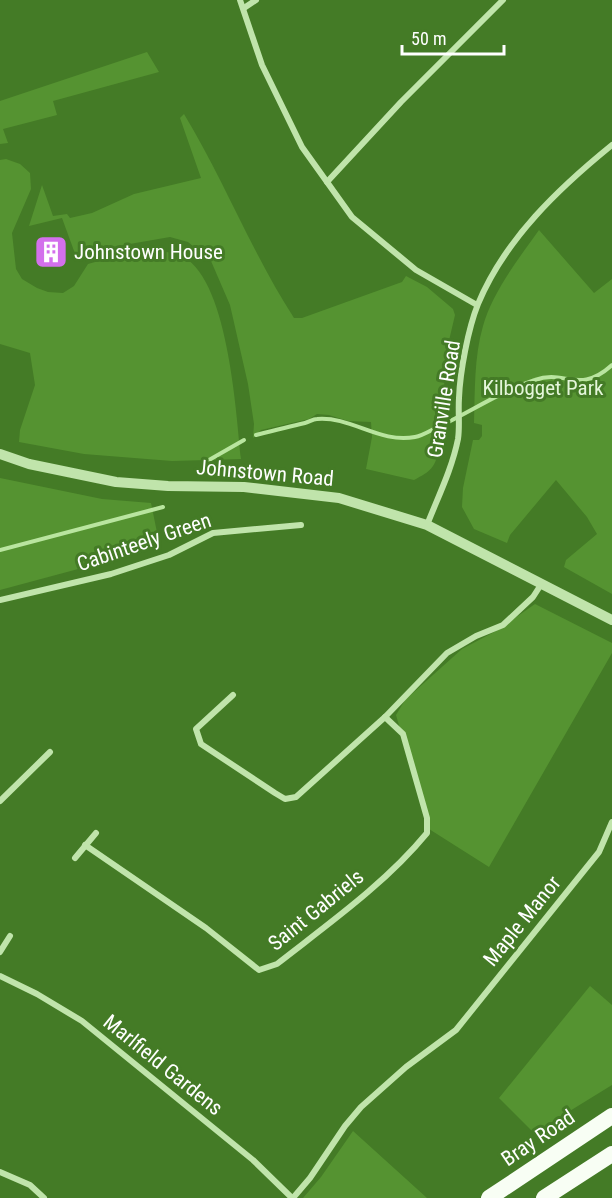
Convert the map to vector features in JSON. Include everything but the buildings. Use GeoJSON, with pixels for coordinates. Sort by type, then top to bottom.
{"type":"FeatureCollection","features":[{"type":"Feature","properties":{"kind":"highway","name":"Bray Road"},"geometry":{"type":"LineString","coordinates":[[489,1198],[612,1116]]}},
{"type":"Feature","properties":{"kind":"highway"},"geometry":{"type":"LineString","coordinates":[[544,1198],[612,1154]]}},
{"type":"Feature","properties":{"kind":"street"},"geometry":{"type":"LineString","coordinates":[[240,0],[262,64],[302,147],[352,217],[416,270],[477,305]]}},
{"type":"Feature","properties":{"kind":"street"},"geometry":{"type":"LineString","coordinates":[[244,8],[256,0]]}},
{"type":"Feature","properties":{"kind":"street"},"geometry":{"type":"LineString","coordinates":[[327,182],[401,102],[503,0]]}},
{"type":"Feature","properties":{"kind":"street","name":"Granville Road"},"geometry":{"type":"LineString","coordinates":[[427,525],[452,464],[458,437],[459,399],[467,348],[477,305],[521,232],[539,211],[612,145]]}},
{"type":"Feature","properties":{"kind":"street","name":"Johnstown Road"},"geometry":{"type":"LineString","coordinates":[[0,454],[29,464],[116,482],[168,486],[244,487],[328,496],[427,525],[612,620]]}},
{"type":"Feature","properties":{"kind":"street","name":"Cabinteely Green"},"geometry":{"type":"LineString","coordinates":[[0,600],[111,574],[169,555],[213,533],[301,525]]}},
{"type":"Feature","properties":{"kind":"street"},"geometry":{"type":"LineString","coordinates":[[233,695],[196,729],[201,744],[285,799],[296,797],[386,717],[447,653],[476,636],[503,625],[533,597],[543,583]]}},
{"type":"Feature","properties":{"kind":"street","name":"Saint Gabriels"},"geometry":{"type":"LineString","coordinates":[[85,845],[206,928],[259,970],[277,964],[378,882],[427,834],[427,818],[403,734],[386,717]]}},
{"type":"Feature","properties":{"kind":"street"},"geometry":{"type":"LineString","coordinates":[[0,801],[50,752]]}},
{"type":"Feature","properties":{"kind":"street","name":"Maple Manor"},"geometry":{"type":"LineString","coordinates":[[456,1030],[598,852],[611,827]]}},
{"type":"Feature","properties":{"kind":"street"},"geometry":{"type":"LineString","coordinates":[[75,858],[96,833]]}},
{"type":"Feature","properties":{"kind":"street"},"geometry":{"type":"LineString","coordinates":[[0,952],[10,936]]}},
{"type":"Feature","properties":{"kind":"street","name":"Marlfield Gardens"},"geometry":{"type":"LineString","coordinates":[[0,976],[37,994],[82,1021],[254,1160],[293,1198],[361,1107],[406,1067],[456,1030]]}},
{"type":"Feature","properties":{"kind":"street"},"geometry":{"type":"LineString","coordinates":[[0,1172],[30,1185],[44,1198]]}},
{"type":"Feature","properties":{"kind":"green space"},"geometry":{"type":"Polygon","coordinates":[[[147,52],[159,72],[53,101],[57,115],[3,129],[8,143],[0,144],[0,101],[147,52]]]}},
{"type":"Feature","properties":{"kind":"green space"},"geometry":{"type":"Polygon","coordinates":[[[184,114],[294,318],[302,318],[402,282],[406,276],[427,287],[453,309],[455,315],[447,349],[439,449],[434,465],[425,474],[414,480],[366,469],[372,437],[371,422],[348,421],[317,414],[309,419],[261,430],[253,438],[254,424],[248,384],[230,305],[211,261],[188,242],[170,237],[101,249],[77,259],[62,218],[29,226],[42,185],[53,216],[67,214],[70,218],[92,213],[134,194],[201,178],[180,118],[184,114]]]}},
{"type":"Feature","properties":{"kind":"green space"},"geometry":{"type":"Polygon","coordinates":[[[6,159],[20,164],[30,173],[31,189],[12,233],[16,269],[22,279],[37,288],[48,292],[63,293],[74,286],[88,264],[146,252],[179,255],[196,267],[209,288],[227,346],[241,459],[172,461],[84,454],[19,442],[20,430],[35,385],[30,353],[0,344],[0,160],[6,159]]]}},
{"type":"Feature","properties":{"kind":"green space","name":"Kilbogget Park"},"geometry":{"type":"Polygon","coordinates":[[[539,230],[594,293],[612,279],[612,594],[564,567],[566,560],[597,534],[587,517],[556,480],[510,535],[507,543],[474,529],[462,507],[463,488],[473,440],[479,440],[482,436],[482,425],[474,423],[476,362],[483,326],[499,289],[539,230]]]}},
{"type":"Feature","properties":{"kind":"green space"},"geometry":{"type":"Polygon","coordinates":[[[0,478],[102,499],[151,503],[160,547],[0,590],[0,478]]]}},
{"type":"Feature","properties":{"kind":"green space"},"geometry":{"type":"Polygon","coordinates":[[[535,604],[612,643],[612,653],[489,867],[429,829],[396,715],[405,700],[462,649],[496,631],[535,604]]]}},
{"type":"Feature","properties":{"kind":"green space"},"geometry":{"type":"Polygon","coordinates":[[[590,986],[612,1005],[612,1085],[534,1133],[499,1098],[590,986]]]}},
{"type":"Feature","properties":{"kind":"green space"},"geometry":{"type":"Polygon","coordinates":[[[353,1131],[427,1198],[303,1198],[321,1177],[353,1131]]]}},
{"type":"Feature","properties":{"kind":"waterway"},"geometry":{"type":"LineString","coordinates":[[256,435],[314,419],[330,419],[390,437],[415,437],[425,434],[498,395],[535,380],[546,377],[581,380],[600,374],[612,365]]}},
{"type":"Feature","properties":{"kind":"waterway"},"geometry":{"type":"LineString","coordinates":[[209,460],[244,440]]}},
{"type":"Feature","properties":{"kind":"waterway"},"geometry":{"type":"LineString","coordinates":[[0,550],[163,507]]}},
{"type":"Feature","properties":{"kind":"place","name":"Johnstown House"},"geometry":{"type":"Point","coordinates":[51,252]}}]}
